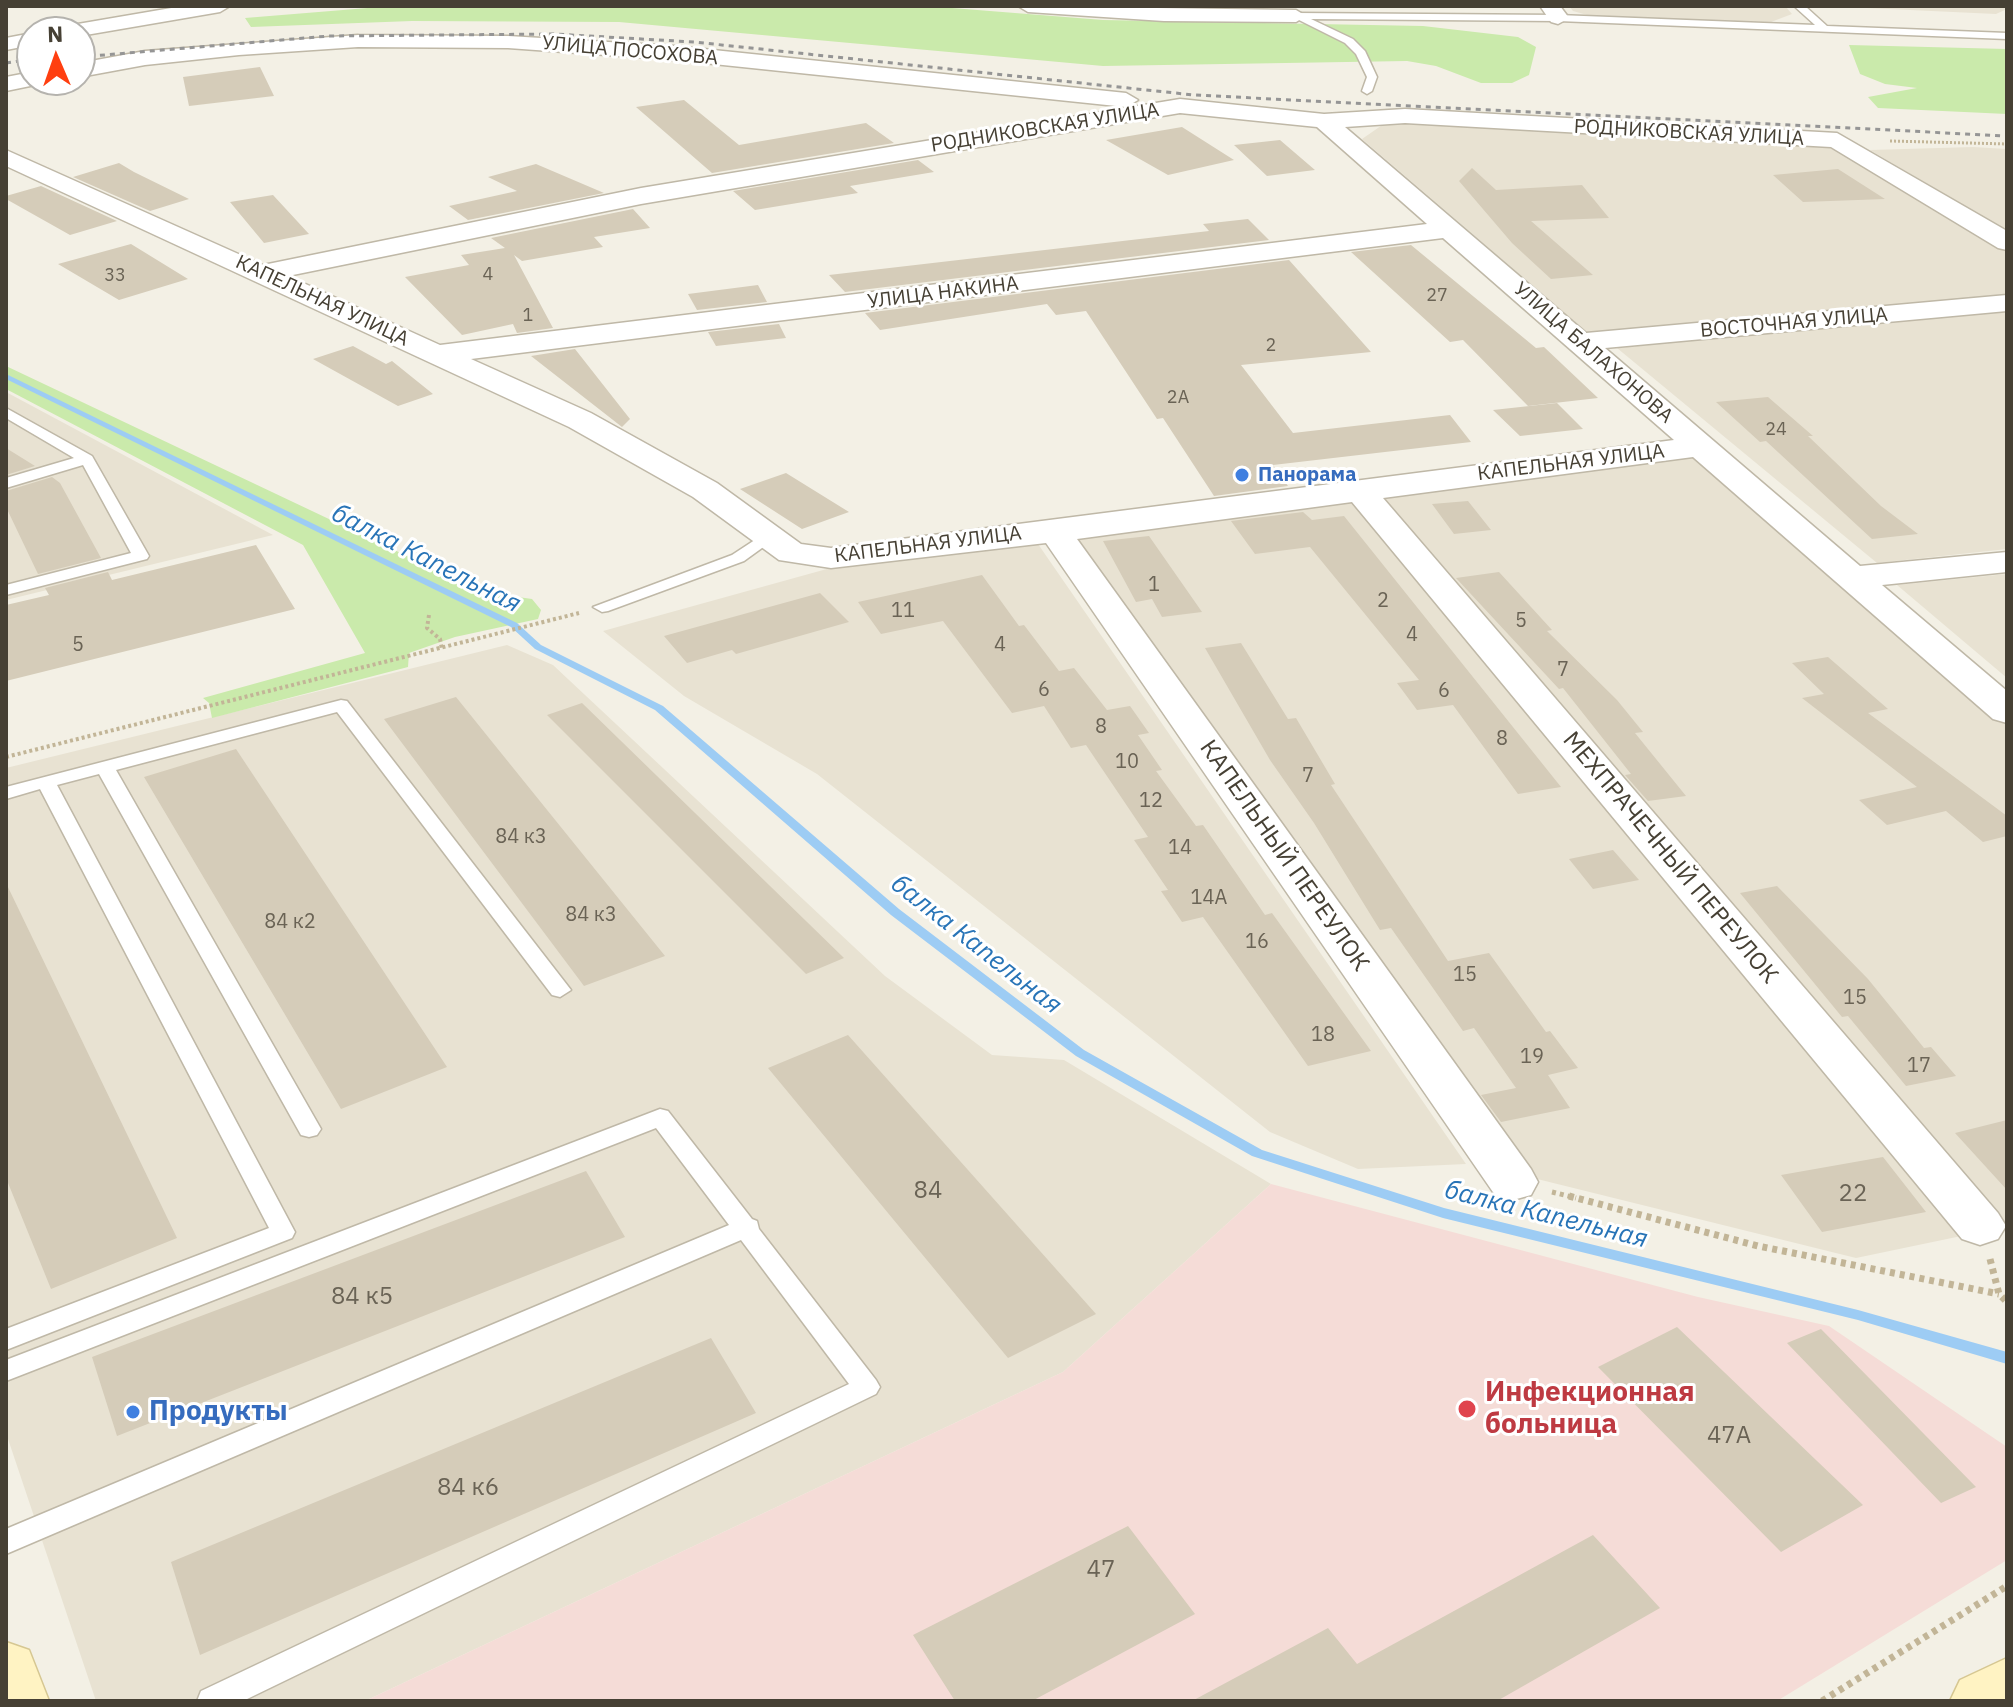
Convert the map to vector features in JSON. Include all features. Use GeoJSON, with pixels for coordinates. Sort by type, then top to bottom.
{"type":"FeatureCollection","features":[{"type":"Feature","properties":{"kind":"main road"},"geometry":{"type":"LineString","coordinates":[[6,1671],[16,1701]]}},
{"type":"Feature","properties":{"kind":"main road"},"geometry":{"type":"LineString","coordinates":[[1983,1701],[2007,1688]]}},
{"type":"Feature","properties":{"kind":"street"},"geometry":{"type":"LineString","coordinates":[[96,22],[220,6]]}},
{"type":"Feature","properties":{"kind":"street"},"geometry":{"type":"LineString","coordinates":[[1028,6],[1164,15],[1290,11]]}},
{"type":"Feature","properties":{"kind":"street","name":"УЛИЦА ПОСОХОВА"},"geometry":{"type":"LineString","coordinates":[[96,67],[145,58],[239,48],[358,41],[508,42],[675,53],[1180,106]]}},
{"type":"Feature","properties":{"kind":"street","name":"РОДНИКОВСКАЯ УЛИЦА"},"geometry":{"type":"LineString","coordinates":[[262,273],[641,196],[1180,106],[1324,121],[1405,116],[1837,140]]}},
{"type":"Feature","properties":{"kind":"street","name":"УЛИЦА БАЛАХОНОВА"},"geometry":{"type":"LineString","coordinates":[[1324,121],[2007,711]]}},
{"type":"Feature","properties":{"kind":"street"},"geometry":{"type":"LineString","coordinates":[[1837,140],[2007,242]]}},
{"type":"Feature","properties":{"kind":"street","name":"КАПЕЛЬНАЯ УЛИЦА"},"geometry":{"type":"LineString","coordinates":[[6,157],[580,420],[705,490],[791,553],[831,558],[1701,446]]}},
{"type":"Feature","properties":{"kind":"street","name":"УЛИЦА НАКИНА"},"geometry":{"type":"LineString","coordinates":[[437,354],[1450,229]]}},
{"type":"Feature","properties":{"kind":"street","name":"ВОСТОЧНАЯ УЛИЦА"},"geometry":{"type":"LineString","coordinates":[[1580,342],[2007,303]]}},
{"type":"Feature","properties":{"kind":"street","name":"МЕХПРАЧЕЧНЫЙ ПЕРЕУЛОК"},"geometry":{"type":"LineString","coordinates":[[1359,490],[1980,1226]]}},
{"type":"Feature","properties":{"kind":"street","name":"КАПЕЛЬНЫЙ ПЕРЕУЛОК"},"geometry":{"type":"LineString","coordinates":[[1054,530],[1513,1182]]}},
{"type":"Feature","properties":{"kind":"street"},"geometry":{"type":"LineString","coordinates":[[1852,577],[2007,562]]}},
{"type":"Feature","properties":{"kind":"lane"},"geometry":{"type":"LineString","coordinates":[[1799,6],[1824,28]]}},
{"type":"Feature","properties":{"kind":"lane"},"geometry":{"type":"LineString","coordinates":[[1290,11],[1554,12],[2007,36]]}},
{"type":"Feature","properties":{"kind":"lane"},"geometry":{"type":"LineString","coordinates":[[1290,11],[1349,41],[1361,53],[1372,77],[1367,91]]}},
{"type":"Feature","properties":{"kind":"lane"},"geometry":{"type":"LineString","coordinates":[[6,412],[87,459],[141,556],[6,590]]}},
{"type":"Feature","properties":{"kind":"lane"},"geometry":{"type":"LineString","coordinates":[[6,483],[87,459]]}},
{"type":"Feature","properties":{"kind":"lane"},"geometry":{"type":"LineString","coordinates":[[602,607],[738,558],[767,537]]}},
{"type":"Feature","properties":{"kind":"lane"},"geometry":{"type":"LineString","coordinates":[[6,793],[341,705],[560,990]]}},
{"type":"Feature","properties":{"kind":"lane"},"geometry":{"type":"LineString","coordinates":[[105,767],[309,1129]]}},
{"type":"Feature","properties":{"kind":"lane"},"geometry":{"type":"LineString","coordinates":[[6,1340],[283,1232],[46,782]]}},
{"type":"Feature","properties":{"kind":"lane"},"geometry":{"type":"LineString","coordinates":[[6,1371],[660,1117],[748,1227],[867,1387],[212,1701]]}},
{"type":"Feature","properties":{"kind":"lane"},"geometry":{"type":"LineString","coordinates":[[6,1542],[748,1227]]}},
{"type":"Feature","properties":{"kind":"path"},"geometry":{"type":"LineString","coordinates":[[1837,140],[2007,144]]}},
{"type":"Feature","properties":{"kind":"path"},"geometry":{"type":"LineString","coordinates":[[429,615],[427,628],[440,639],[442,649]]}},
{"type":"Feature","properties":{"kind":"path"},"geometry":{"type":"LineString","coordinates":[[6,757],[556,620]]}},
{"type":"Feature","properties":{"kind":"path"},"geometry":{"type":"LineString","coordinates":[[1513,1182],[1758,1246],[1999,1294]]}},
{"type":"Feature","properties":{"kind":"path"},"geometry":{"type":"LineString","coordinates":[[1980,1226],[1999,1294],[2007,1302]]}},
{"type":"Feature","properties":{"kind":"path"},"geometry":{"type":"LineString","coordinates":[[1822,1701],[2007,1586]]}},
{"type":"Feature","properties":{"kind":"shaded area"},"geometry":{"type":"Polygon","coordinates":[[[1569,6],[1785,6],[1792,14],[1771,22],[1594,17],[1573,11],[1569,6]]]}},
{"type":"Feature","properties":{"kind":"shaded area"},"geometry":{"type":"Polygon","coordinates":[[[1824,6],[2007,6],[2007,9],[1996,14],[1824,6]]]}},
{"type":"Feature","properties":{"kind":"shaded area"},"geometry":{"type":"Polygon","coordinates":[[[1388,121],[1833,146],[2007,251],[2007,295],[1588,333],[1362,139],[1388,121]]]}},
{"type":"Feature","properties":{"kind":"shaded area"},"geometry":{"type":"Polygon","coordinates":[[[2007,149],[2007,231],[1870,150],[2007,149]]]}},
{"type":"Feature","properties":{"kind":"shaded area"},"geometry":{"type":"Polygon","coordinates":[[[2007,310],[2007,549],[1877,563],[1617,348],[2007,310]]]}},
{"type":"Feature","properties":{"kind":"shaded area"},"geometry":{"type":"Polygon","coordinates":[[[6,392],[273,535],[6,600],[6,392]]]}},
{"type":"Feature","properties":{"kind":"shaded area"},"geometry":{"type":"Polygon","coordinates":[[[1697,454],[2007,725],[2007,1229],[1998,1230],[1371,496],[1697,454]]]}},
{"type":"Feature","properties":{"kind":"shaded area"},"geometry":{"type":"Polygon","coordinates":[[[1354,498],[1971,1234],[1856,1258],[1521,1175],[1071,535],[1354,498]]]}},
{"type":"Feature","properties":{"kind":"shaded area"},"geometry":{"type":"Polygon","coordinates":[[[1038,544],[1466,1164],[1358,1169],[1270,1132],[817,774],[684,696],[603,631],[834,567],[1038,544]]]}},
{"type":"Feature","properties":{"kind":"shaded area"},"geometry":{"type":"Polygon","coordinates":[[[2007,574],[2007,678],[1897,585],[2007,574]]]}},
{"type":"Feature","properties":{"kind":"shaded area"},"geometry":{"type":"Polygon","coordinates":[[[507,645],[553,665],[885,976],[992,1055],[1064,1060],[1271,1184],[1063,1372],[365,1701],[96,1701],[6,1433],[6,768],[507,645]]]}},
{"type":"Feature","properties":{"kind":"shaded area","name":"Инфекционная больница"},"geometry":{"type":"Polygon","coordinates":[[[1271,1184],[1698,1297],[1829,1326],[2007,1447],[2007,1560],[1777,1701],[365,1701],[1063,1372],[1271,1184]]]}},
{"type":"Feature","properties":{"kind":"green space"},"geometry":{"type":"Polygon","coordinates":[[[392,6],[927,6],[1103,20],[1423,26],[1518,37],[1536,47],[1529,75],[1512,83],[1481,83],[1436,66],[1407,61],[1103,66],[619,22],[412,21],[251,27],[245,18],[392,6]]]}},
{"type":"Feature","properties":{"kind":"green space"},"geometry":{"type":"Polygon","coordinates":[[[1849,45],[2007,49],[2007,114],[1878,108],[1868,97],[1917,88],[1885,84],[1860,74],[1849,45]]]}},
{"type":"Feature","properties":{"kind":"green space"},"geometry":{"type":"Polygon","coordinates":[[[6,366],[483,592],[532,599],[541,610],[538,619],[455,637],[409,653],[408,667],[212,718],[209,703],[203,698],[365,653],[303,545],[6,389],[6,366]]]}},
{"type":"Feature","properties":{"kind":"building"},"geometry":{"type":"Polygon","coordinates":[[[260,67],[274,96],[189,106],[183,77],[260,67]]]}},
{"type":"Feature","properties":{"kind":"building"},"geometry":{"type":"Polygon","coordinates":[[[684,100],[739,145],[866,123],[894,143],[712,173],[636,107],[684,100]]]}},
{"type":"Feature","properties":{"kind":"building"},"geometry":{"type":"Polygon","coordinates":[[[1182,127],[1234,160],[1168,175],[1106,140],[1182,127]]]}},
{"type":"Feature","properties":{"kind":"building"},"geometry":{"type":"Polygon","coordinates":[[[1280,140],[1315,170],[1267,176],[1234,145],[1280,140]]]}},
{"type":"Feature","properties":{"kind":"building"},"geometry":{"type":"Polygon","coordinates":[[[918,160],[934,172],[850,186],[858,193],[755,210],[733,191],[918,160]]]}},
{"type":"Feature","properties":{"kind":"building"},"geometry":{"type":"Polygon","coordinates":[[[119,163],[189,199],[150,211],[73,177],[119,163]]]}},
{"type":"Feature","properties":{"kind":"building"},"geometry":{"type":"Polygon","coordinates":[[[536,164],[604,193],[468,220],[449,206],[517,191],[488,177],[536,164]]]}},
{"type":"Feature","properties":{"kind":"building"},"geometry":{"type":"Polygon","coordinates":[[[1472,168],[1496,190],[1582,185],[1609,218],[1531,221],[1593,275],[1551,279],[1512,243],[1459,181],[1472,168]]]}},
{"type":"Feature","properties":{"kind":"building"},"geometry":{"type":"Polygon","coordinates":[[[1838,169],[1885,199],[1803,202],[1773,175],[1838,169]]]}},
{"type":"Feature","properties":{"kind":"building"},"geometry":{"type":"Polygon","coordinates":[[[41,186],[117,221],[70,235],[6,199],[6,196],[41,186]]]}},
{"type":"Feature","properties":{"kind":"building"},"geometry":{"type":"Polygon","coordinates":[[[273,195],[309,234],[264,243],[230,202],[273,195]]]}},
{"type":"Feature","properties":{"kind":"building"},"geometry":{"type":"Polygon","coordinates":[[[633,209],[650,228],[594,237],[603,247],[522,261],[514,255],[553,328],[517,333],[513,324],[462,335],[405,277],[469,265],[461,255],[505,248],[491,238],[633,209]]]}},
{"type":"Feature","properties":{"kind":"building"},"geometry":{"type":"Polygon","coordinates":[[[1248,219],[1269,240],[845,292],[829,275],[1209,231],[1203,224],[1248,219]]]}},
{"type":"Feature","properties":{"kind":"building"},"geometry":{"type":"Polygon","coordinates":[[[131,244],[188,279],[119,300],[58,264],[131,244]]]}},
{"type":"Feature","properties":{"kind":"building"},"geometry":{"type":"Polygon","coordinates":[[[1411,245],[1536,348],[1544,347],[1598,398],[1528,406],[1463,340],[1450,342],[1351,252],[1411,245]]]}},
{"type":"Feature","properties":{"kind":"building"},"geometry":{"type":"Polygon","coordinates":[[[1289,260],[1371,352],[1241,365],[1293,433],[1450,415],[1471,442],[1273,465],[1288,486],[1214,496],[1163,418],[1157,419],[1086,311],[1056,315],[1047,304],[880,330],[865,313],[1289,260]]]}},
{"type":"Feature","properties":{"kind":"building"},"geometry":{"type":"Polygon","coordinates":[[[758,285],[767,302],[697,310],[688,294],[758,285]]]}},
{"type":"Feature","properties":{"kind":"building"},"geometry":{"type":"Polygon","coordinates":[[[779,324],[786,338],[716,346],[708,332],[779,324]]]}},
{"type":"Feature","properties":{"kind":"building"},"geometry":{"type":"Polygon","coordinates":[[[353,346],[386,364],[392,361],[433,394],[398,406],[313,359],[353,346]]]}},
{"type":"Feature","properties":{"kind":"building"},"geometry":{"type":"Polygon","coordinates":[[[575,349],[630,419],[622,427],[531,356],[575,349]]]}},
{"type":"Feature","properties":{"kind":"building"},"geometry":{"type":"Polygon","coordinates":[[[1768,397],[1813,436],[1808,436],[1881,506],[1918,534],[1872,539],[1766,441],[1760,442],[1716,402],[1768,397]]]}},
{"type":"Feature","properties":{"kind":"building"},"geometry":{"type":"Polygon","coordinates":[[[1557,403],[1583,429],[1520,436],[1493,410],[1557,403]]]}},
{"type":"Feature","properties":{"kind":"building"},"geometry":{"type":"Polygon","coordinates":[[[6,448],[35,466],[6,475],[6,448]]]}},
{"type":"Feature","properties":{"kind":"building"},"geometry":{"type":"Polygon","coordinates":[[[786,473],[849,512],[802,529],[740,489],[786,473]]]}},
{"type":"Feature","properties":{"kind":"building"},"geometry":{"type":"Polygon","coordinates":[[[52,477],[60,483],[101,558],[38,574],[6,507],[6,491],[52,477]]]}},
{"type":"Feature","properties":{"kind":"building"},"geometry":{"type":"Polygon","coordinates":[[[1468,501],[1491,530],[1454,534],[1432,504],[1468,501]]]}},
{"type":"Feature","properties":{"kind":"building"},"geometry":{"type":"Polygon","coordinates":[[[1303,512],[1312,520],[1344,516],[1561,787],[1518,794],[1453,705],[1417,710],[1397,683],[1419,680],[1310,547],[1255,554],[1231,521],[1303,512]]]}},
{"type":"Feature","properties":{"kind":"building"},"geometry":{"type":"Polygon","coordinates":[[[1149,536],[1202,612],[1162,617],[1152,599],[1136,602],[1103,541],[1149,536]]]}},
{"type":"Feature","properties":{"kind":"building"},"geometry":{"type":"Polygon","coordinates":[[[256,545],[295,609],[6,681],[6,605],[49,595],[45,588],[108,572],[112,580],[256,545]]]}},
{"type":"Feature","properties":{"kind":"building"},"geometry":{"type":"Polygon","coordinates":[[[1499,572],[1552,630],[1547,631],[1617,700],[1643,732],[1635,733],[1686,796],[1648,801],[1625,775],[1631,774],[1563,688],[1559,689],[1456,578],[1499,572]]]}},
{"type":"Feature","properties":{"kind":"building"},"geometry":{"type":"Polygon","coordinates":[[[982,575],[1019,626],[1024,625],[1059,671],[1074,668],[1107,710],[1130,706],[1149,733],[1138,735],[1162,770],[1156,771],[1196,826],[1203,825],[1265,915],[1272,913],[1371,1051],[1308,1066],[1203,917],[1182,922],[1161,891],[1168,890],[1134,840],[1148,837],[1086,745],[1071,748],[1044,706],[1012,713],[943,621],[881,634],[858,602],[982,575]]]}},
{"type":"Feature","properties":{"kind":"building"},"geometry":{"type":"Polygon","coordinates":[[[820,593],[849,622],[736,654],[732,650],[687,663],[664,636],[820,593]]]}},
{"type":"Feature","properties":{"kind":"building"},"geometry":{"type":"Polygon","coordinates":[[[1241,643],[1288,719],[1296,718],[1335,784],[1331,785],[1448,961],[1489,953],[1546,1032],[1550,1031],[1578,1068],[1548,1075],[1570,1108],[1501,1122],[1481,1095],[1516,1088],[1474,1028],[1463,1031],[1391,928],[1380,930],[1314,823],[1270,760],[1205,648],[1241,643]]]}},
{"type":"Feature","properties":{"kind":"building"},"geometry":{"type":"Polygon","coordinates":[[[1828,657],[1888,709],[1868,713],[2007,816],[2007,836],[1983,842],[1946,811],[1887,825],[1859,800],[1917,787],[1802,698],[1824,694],[1792,663],[1828,657]]]}},
{"type":"Feature","properties":{"kind":"building"},"geometry":{"type":"Polygon","coordinates":[[[456,697],[665,956],[584,986],[384,719],[456,697]]]}},
{"type":"Feature","properties":{"kind":"building"},"geometry":{"type":"Polygon","coordinates":[[[582,703],[844,958],[806,974],[547,715],[582,703]]]}},
{"type":"Feature","properties":{"kind":"building"},"geometry":{"type":"Polygon","coordinates":[[[236,749],[447,1067],[341,1109],[144,777],[236,749]]]}},
{"type":"Feature","properties":{"kind":"building"},"geometry":{"type":"Polygon","coordinates":[[[1613,850],[1639,880],[1593,889],[1569,859],[1613,850]]]}},
{"type":"Feature","properties":{"kind":"building"},"geometry":{"type":"Polygon","coordinates":[[[6,883],[177,1238],[51,1289],[6,1178],[6,883]]]}},
{"type":"Feature","properties":{"kind":"building"},"geometry":{"type":"Polygon","coordinates":[[[1777,886],[1868,979],[1924,1048],[1931,1047],[1956,1076],[1906,1086],[1848,1016],[1842,1017],[1740,893],[1777,886]]]}},
{"type":"Feature","properties":{"kind":"building"},"geometry":{"type":"Polygon","coordinates":[[[848,1035],[1096,1314],[1008,1358],[768,1068],[848,1035]]]}},
{"type":"Feature","properties":{"kind":"building"},"geometry":{"type":"Polygon","coordinates":[[[2007,1120],[2007,1190],[1955,1133],[2007,1120]]]}},
{"type":"Feature","properties":{"kind":"building"},"geometry":{"type":"Polygon","coordinates":[[[1883,1157],[1926,1212],[1822,1232],[1781,1175],[1883,1157]]]}},
{"type":"Feature","properties":{"kind":"building"},"geometry":{"type":"Polygon","coordinates":[[[586,1171],[625,1237],[117,1436],[92,1357],[586,1171]]]}},
{"type":"Feature","properties":{"kind":"building"},"geometry":{"type":"Polygon","coordinates":[[[1677,1327],[1863,1505],[1781,1552],[1598,1367],[1677,1327]]]}},
{"type":"Feature","properties":{"kind":"building"},"geometry":{"type":"Polygon","coordinates":[[[1821,1329],[1976,1487],[1941,1503],[1787,1343],[1821,1329]]]}},
{"type":"Feature","properties":{"kind":"building"},"geometry":{"type":"Polygon","coordinates":[[[711,1338],[756,1413],[200,1655],[171,1562],[711,1338]]]}},
{"type":"Feature","properties":{"kind":"building"},"geometry":{"type":"Polygon","coordinates":[[[1128,1526],[1195,1614],[1032,1701],[955,1701],[913,1635],[1128,1526]]]}},
{"type":"Feature","properties":{"kind":"building"},"geometry":{"type":"Polygon","coordinates":[[[1593,1535],[1660,1608],[1497,1701],[1192,1701],[1328,1628],[1357,1664],[1593,1535]]]}},
{"type":"Feature","properties":{"kind":"waterway","name":"балка Капельная"},"geometry":{"type":"LineString","coordinates":[[6,376],[514,625],[538,647],[659,708],[895,912],[1080,1053],[1257,1153],[1443,1213],[1858,1315],[2007,1358]]}},
{"type":"Feature","properties":{"kind":"railway"},"geometry":{"type":"LineString","coordinates":[[96,56],[329,36],[554,34],[694,42],[1194,95],[2007,136]]}},
{"type":"Feature","properties":{"kind":"railway"},"geometry":{"type":"LineString","coordinates":[[6,63],[16,61]]}},
{"type":"Feature","properties":{"kind":"place","name":"Панорама"},"geometry":{"type":"Point","coordinates":[1242,475]}},
{"type":"Feature","properties":{"kind":"place","name":"Инфекционная больница"},"geometry":{"type":"Point","coordinates":[1467,1409]}},
{"type":"Feature","properties":{"kind":"place","name":"Продукты"},"geometry":{"type":"Point","coordinates":[133,1412]}}]}
